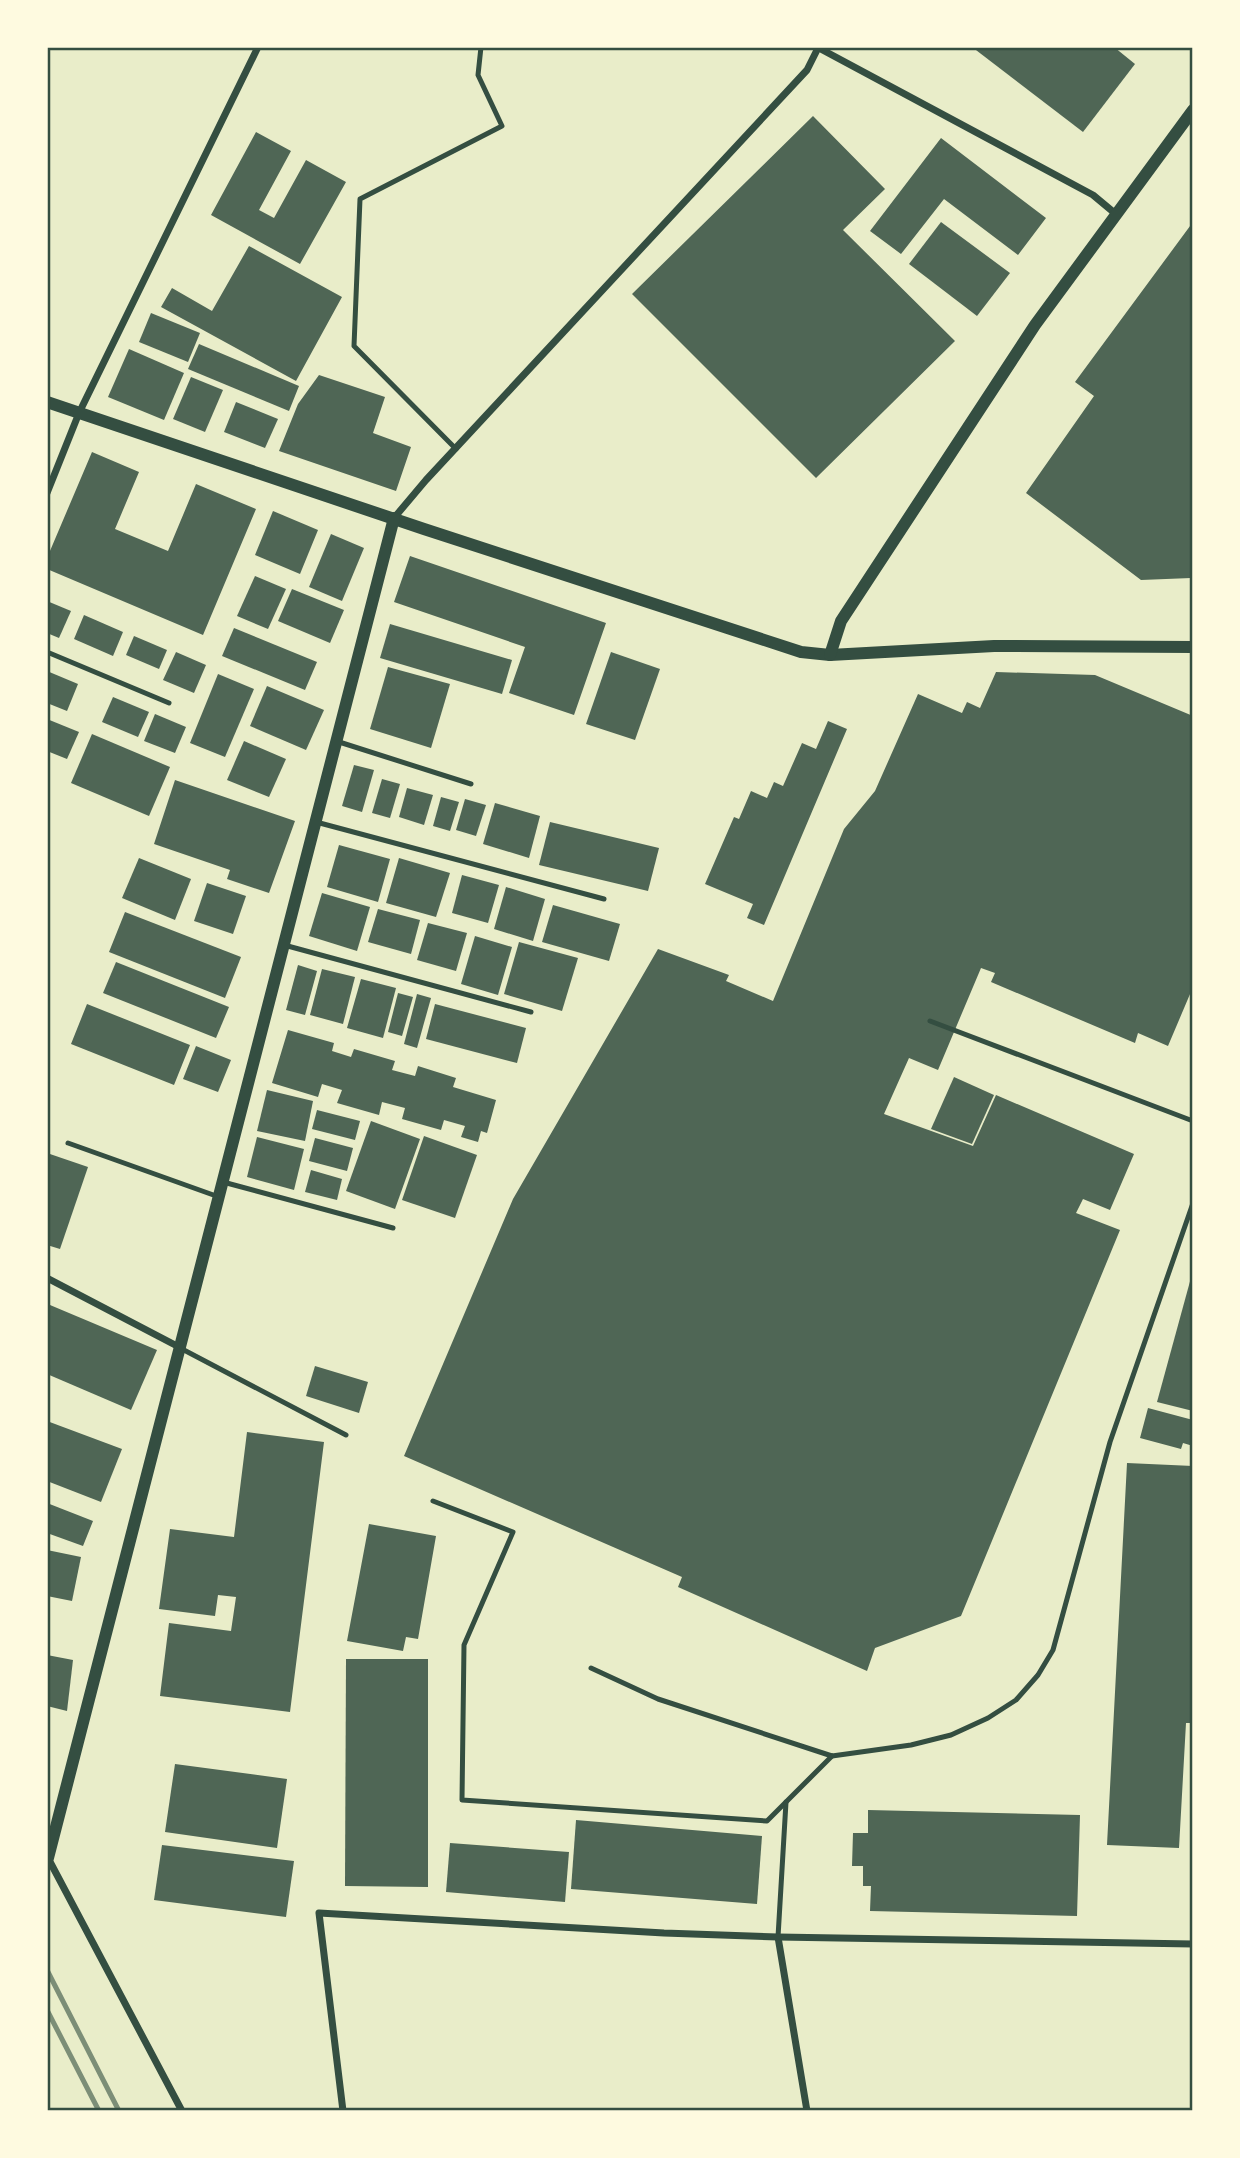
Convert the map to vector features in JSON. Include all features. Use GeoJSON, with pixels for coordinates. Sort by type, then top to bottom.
{"type":"FeatureCollection","features":[{"type":"Feature","properties":{"kind":"street"},"geometry":{"type":"LineString","coordinates":[[47,493],[79,413],[258,47]]}},
{"type":"Feature","properties":{"kind":"street"},"geometry":{"type":"LineString","coordinates":[[182,2111],[48,1858],[394,518],[807,70],[817,48],[1093,195],[1117,215]]}},
{"type":"Feature","properties":{"kind":"street"},"geometry":{"type":"LineString","coordinates":[[830,655],[841,621],[1035,325],[1193,110]]}},
{"type":"Feature","properties":{"kind":"street"},"geometry":{"type":"LineString","coordinates":[[47,402],[801,652],[830,655],[994,646],[1193,647]]}},
{"type":"Feature","properties":{"kind":"street"},"geometry":{"type":"LineString","coordinates":[[47,1278],[179,1347]]}},
{"type":"Feature","properties":{"kind":"street"},"geometry":{"type":"LineString","coordinates":[[343,2111],[319,1913],[664,1933],[1193,1944]]}},
{"type":"Feature","properties":{"kind":"street"},"geometry":{"type":"LineString","coordinates":[[778,1937],[807,2111]]}},
{"type":"Feature","properties":{"kind":"lane"},"geometry":{"type":"LineString","coordinates":[[456,449],[354,345],[360,199],[502,126],[478,75],[481,47]]}},
{"type":"Feature","properties":{"kind":"lane"},"geometry":{"type":"LineString","coordinates":[[47,652],[169,703]]}},
{"type":"Feature","properties":{"kind":"lane"},"geometry":{"type":"LineString","coordinates":[[337,741],[471,784]]}},
{"type":"Feature","properties":{"kind":"lane"},"geometry":{"type":"LineString","coordinates":[[316,822],[604,899]]}},
{"type":"Feature","properties":{"kind":"lane"},"geometry":{"type":"LineString","coordinates":[[284,945],[531,1012]]}},
{"type":"Feature","properties":{"kind":"lane"},"geometry":{"type":"LineString","coordinates":[[930,1021],[1193,1121]]}},
{"type":"Feature","properties":{"kind":"lane"},"geometry":{"type":"LineString","coordinates":[[68,1143],[219,1197]]}},
{"type":"Feature","properties":{"kind":"lane"},"geometry":{"type":"LineString","coordinates":[[223,1182],[393,1228]]}},
{"type":"Feature","properties":{"kind":"lane"},"geometry":{"type":"LineString","coordinates":[[592,1668],[659,1699],[832,1756],[911,1745],[951,1735],[988,1718],[1016,1700],[1038,1675],[1053,1650],[1110,1441],[1193,1203]]}},
{"type":"Feature","properties":{"kind":"lane"},"geometry":{"type":"LineString","coordinates":[[179,1347],[346,1435]]}},
{"type":"Feature","properties":{"kind":"lane"},"geometry":{"type":"LineString","coordinates":[[433,1501],[513,1532],[464,1645],[463,1800],[766,1821],[832,1756]]}},
{"type":"Feature","properties":{"kind":"lane"},"geometry":{"type":"LineString","coordinates":[[778,1937],[786,1802]]}},
{"type":"Feature","properties":{"kind":"building"},"geometry":{"type":"Polygon","coordinates":[[[972,47],[1114,47],[1135,64],[1083,132],[972,47]]]}},
{"type":"Feature","properties":{"kind":"building"},"geometry":{"type":"Polygon","coordinates":[[[813,116],[885,189],[843,230],[955,341],[816,478],[632,294],[813,116]]]}},
{"type":"Feature","properties":{"kind":"building"},"geometry":{"type":"Polygon","coordinates":[[[256,132],[291,151],[259,210],[274,218],[306,160],[346,182],[300,264],[211,215],[256,132]]]}},
{"type":"Feature","properties":{"kind":"building"},"geometry":{"type":"Polygon","coordinates":[[[941,138],[1046,218],[1018,255],[944,199],[901,254],[870,231],[941,138]]]}},
{"type":"Feature","properties":{"kind":"building"},"geometry":{"type":"Polygon","coordinates":[[[941,222],[1010,273],[977,316],[909,264],[941,222]]]}},
{"type":"Feature","properties":{"kind":"building"},"geometry":{"type":"Polygon","coordinates":[[[1193,222],[1193,575],[1191,578],[1141,580],[1026,493],[1094,396],[1075,382],[1193,222]]]}},
{"type":"Feature","properties":{"kind":"building"},"geometry":{"type":"Polygon","coordinates":[[[249,246],[342,297],[296,381],[161,307],[172,288],[212,311],[249,246]]]}},
{"type":"Feature","properties":{"kind":"building"},"geometry":{"type":"Polygon","coordinates":[[[151,313],[200,333],[188,362],[139,342],[151,313]]]}},
{"type":"Feature","properties":{"kind":"building"},"geometry":{"type":"Polygon","coordinates":[[[199,344],[299,386],[289,411],[188,369],[199,344]]]}},
{"type":"Feature","properties":{"kind":"building"},"geometry":{"type":"Polygon","coordinates":[[[129,349],[184,373],[164,420],[108,397],[129,349]]]}},
{"type":"Feature","properties":{"kind":"building"},"geometry":{"type":"Polygon","coordinates":[[[319,375],[385,397],[373,433],[411,447],[396,491],[279,451],[298,404],[319,375]]]}},
{"type":"Feature","properties":{"kind":"building"},"geometry":{"type":"Polygon","coordinates":[[[191,377],[223,390],[205,432],[173,419],[191,377]]]}},
{"type":"Feature","properties":{"kind":"building"},"geometry":{"type":"Polygon","coordinates":[[[236,402],[278,419],[265,448],[224,432],[236,402]]]}},
{"type":"Feature","properties":{"kind":"building"},"geometry":{"type":"Polygon","coordinates":[[[92,452],[139,472],[115,529],[168,551],[196,484],[256,509],[203,635],[47,569],[47,558],[92,452]]]}},
{"type":"Feature","properties":{"kind":"building"},"geometry":{"type":"Polygon","coordinates":[[[273,511],[318,530],[300,574],[255,555],[273,511]]]}},
{"type":"Feature","properties":{"kind":"building"},"geometry":{"type":"Polygon","coordinates":[[[331,534],[364,548],[342,601],[309,587],[331,534]]]}},
{"type":"Feature","properties":{"kind":"building"},"geometry":{"type":"Polygon","coordinates":[[[410,556],[606,623],[574,715],[509,693],[525,647],[394,602],[410,556]]]}},
{"type":"Feature","properties":{"kind":"building"},"geometry":{"type":"Polygon","coordinates":[[[255,576],[286,589],[268,629],[237,616],[255,576]]]}},
{"type":"Feature","properties":{"kind":"building"},"geometry":{"type":"Polygon","coordinates":[[[292,589],[344,610],[330,643],[278,621],[292,589]]]}},
{"type":"Feature","properties":{"kind":"building"},"geometry":{"type":"Polygon","coordinates":[[[47,601],[71,611],[59,638],[47,633],[47,601]]]}},
{"type":"Feature","properties":{"kind":"building"},"geometry":{"type":"Polygon","coordinates":[[[84,615],[123,632],[113,656],[74,639],[84,615]]]}},
{"type":"Feature","properties":{"kind":"building"},"geometry":{"type":"Polygon","coordinates":[[[390,624],[512,660],[502,694],[380,658],[390,624]]]}},
{"type":"Feature","properties":{"kind":"building"},"geometry":{"type":"Polygon","coordinates":[[[234,628],[317,662],[305,690],[222,656],[234,628]]]}},
{"type":"Feature","properties":{"kind":"building"},"geometry":{"type":"Polygon","coordinates":[[[134,636],[167,650],[159,669],[126,655],[134,636]]]}},
{"type":"Feature","properties":{"kind":"building"},"geometry":{"type":"Polygon","coordinates":[[[176,652],[206,665],[194,693],[163,680],[176,652]]]}},
{"type":"Feature","properties":{"kind":"building"},"geometry":{"type":"Polygon","coordinates":[[[611,652],[660,669],[635,740],[586,724],[611,652]]]}},
{"type":"Feature","properties":{"kind":"building"},"geometry":{"type":"Polygon","coordinates":[[[388,667],[450,684],[431,748],[370,729],[388,667]]]}},
{"type":"Feature","properties":{"kind":"building"},"geometry":{"type":"Polygon","coordinates":[[[47,671],[78,684],[67,711],[47,703],[47,671]]]}},
{"type":"Feature","properties":{"kind":"building"},"geometry":{"type":"Polygon","coordinates":[[[996,672],[1095,675],[1193,716],[1193,987],[1168,1046],[1138,1033],[1135,1043],[991,982],[995,973],[981,968],[938,1070],[909,1058],[884,1114],[973,1146],[996,1095],[1134,1154],[1110,1210],[1083,1199],[1076,1213],[1120,1230],[961,1616],[875,1648],[867,1671],[678,1587],[682,1577],[404,1456],[513,1199],[658,949],[729,975],[726,981],[773,1001],[844,829],[875,791],[918,694],[962,713],[967,702],[980,708],[996,672]]]}},
{"type":"Feature","properties":{"kind":"building"},"geometry":{"type":"Polygon","coordinates":[[[218,674],[254,689],[225,757],[190,743],[218,674]]]}},
{"type":"Feature","properties":{"kind":"building"},"geometry":{"type":"Polygon","coordinates":[[[267,686],[324,710],[306,750],[250,726],[267,686]]]}},
{"type":"Feature","properties":{"kind":"building"},"geometry":{"type":"Polygon","coordinates":[[[113,697],[149,712],[138,737],[102,722],[113,697]]]}},
{"type":"Feature","properties":{"kind":"building"},"geometry":{"type":"Polygon","coordinates":[[[155,714],[186,727],[175,753],[144,741],[155,714]]]}},
{"type":"Feature","properties":{"kind":"building"},"geometry":{"type":"Polygon","coordinates":[[[47,719],[79,732],[67,759],[47,751],[47,719]]]}},
{"type":"Feature","properties":{"kind":"building"},"geometry":{"type":"Polygon","coordinates":[[[828,721],[847,729],[764,925],[747,918],[753,904],[705,884],[734,817],[739,819],[751,791],[767,798],[774,782],[783,786],[802,743],[816,749],[828,721]]]}},
{"type":"Feature","properties":{"kind":"building"},"geometry":{"type":"Polygon","coordinates":[[[92,734],[170,767],[149,816],[71,783],[92,734]]]}},
{"type":"Feature","properties":{"kind":"building"},"geometry":{"type":"Polygon","coordinates":[[[244,741],[286,759],[269,797],[227,780],[244,741]]]}},
{"type":"Feature","properties":{"kind":"building"},"geometry":{"type":"Polygon","coordinates":[[[354,765],[374,770],[362,812],[342,806],[354,765]]]}},
{"type":"Feature","properties":{"kind":"building"},"geometry":{"type":"Polygon","coordinates":[[[382,779],[400,784],[390,818],[372,813],[382,779]]]}},
{"type":"Feature","properties":{"kind":"building"},"geometry":{"type":"Polygon","coordinates":[[[175,780],[295,821],[269,893],[227,879],[230,870],[154,844],[175,780]]]}},
{"type":"Feature","properties":{"kind":"building"},"geometry":{"type":"Polygon","coordinates":[[[407,788],[433,795],[424,825],[399,817],[407,788]]]}},
{"type":"Feature","properties":{"kind":"building"},"geometry":{"type":"Polygon","coordinates":[[[441,797],[459,802],[450,831],[433,826],[441,797]]]}},
{"type":"Feature","properties":{"kind":"building"},"geometry":{"type":"Polygon","coordinates":[[[465,799],[486,805],[476,836],[456,830],[465,799]]]}},
{"type":"Feature","properties":{"kind":"building"},"geometry":{"type":"Polygon","coordinates":[[[495,803],[540,816],[529,858],[483,844],[495,803]]]}},
{"type":"Feature","properties":{"kind":"building"},"geometry":{"type":"Polygon","coordinates":[[[550,822],[659,848],[648,891],[539,865],[550,822]]]}},
{"type":"Feature","properties":{"kind":"building"},"geometry":{"type":"Polygon","coordinates":[[[339,845],[390,859],[378,902],[327,887],[339,845]]]}},
{"type":"Feature","properties":{"kind":"building"},"geometry":{"type":"Polygon","coordinates":[[[139,858],[191,879],[175,920],[122,898],[139,858]]]}},
{"type":"Feature","properties":{"kind":"building"},"geometry":{"type":"Polygon","coordinates":[[[399,858],[450,873],[436,917],[386,903],[399,858]]]}},
{"type":"Feature","properties":{"kind":"building"},"geometry":{"type":"Polygon","coordinates":[[[462,875],[499,885],[488,923],[452,913],[462,875]]]}},
{"type":"Feature","properties":{"kind":"building"},"geometry":{"type":"Polygon","coordinates":[[[207,883],[246,896],[233,934],[194,921],[207,883]]]}},
{"type":"Feature","properties":{"kind":"building"},"geometry":{"type":"Polygon","coordinates":[[[506,887],[545,899],[533,941],[494,929],[506,887]]]}},
{"type":"Feature","properties":{"kind":"building"},"geometry":{"type":"Polygon","coordinates":[[[322,893],[370,907],[357,951],[309,936],[322,893]]]}},
{"type":"Feature","properties":{"kind":"building"},"geometry":{"type":"Polygon","coordinates":[[[553,905],[620,924],[609,961],[542,942],[553,905]]]}},
{"type":"Feature","properties":{"kind":"building"},"geometry":{"type":"Polygon","coordinates":[[[378,909],[420,920],[411,954],[368,942],[378,909]]]}},
{"type":"Feature","properties":{"kind":"building"},"geometry":{"type":"Polygon","coordinates":[[[125,912],[241,957],[225,998],[109,952],[125,912]]]}},
{"type":"Feature","properties":{"kind":"building"},"geometry":{"type":"Polygon","coordinates":[[[428,923],[467,933],[456,971],[417,960],[428,923]]]}},
{"type":"Feature","properties":{"kind":"building"},"geometry":{"type":"Polygon","coordinates":[[[475,936],[512,947],[498,995],[461,984],[475,936]]]}},
{"type":"Feature","properties":{"kind":"building"},"geometry":{"type":"Polygon","coordinates":[[[519,942],[578,958],[562,1011],[504,994],[519,942]]]}},
{"type":"Feature","properties":{"kind":"building"},"geometry":{"type":"Polygon","coordinates":[[[116,962],[229,1007],[216,1038],[103,993],[116,962]]]}},
{"type":"Feature","properties":{"kind":"building"},"geometry":{"type":"Polygon","coordinates":[[[298,965],[317,971],[305,1015],[286,1010],[298,965]]]}},
{"type":"Feature","properties":{"kind":"building"},"geometry":{"type":"Polygon","coordinates":[[[322,969],[355,977],[343,1024],[310,1015],[322,969]]]}},
{"type":"Feature","properties":{"kind":"building"},"geometry":{"type":"Polygon","coordinates":[[[361,979],[396,988],[383,1038],[347,1028],[361,979]]]}},
{"type":"Feature","properties":{"kind":"building"},"geometry":{"type":"Polygon","coordinates":[[[398,993],[413,997],[402,1036],[388,1032],[398,993]]]}},
{"type":"Feature","properties":{"kind":"building"},"geometry":{"type":"Polygon","coordinates":[[[417,994],[431,998],[417,1048],[404,1044],[417,994]]]}},
{"type":"Feature","properties":{"kind":"building"},"geometry":{"type":"Polygon","coordinates":[[[87,1004],[190,1045],[174,1085],[71,1044],[87,1004]]]}},
{"type":"Feature","properties":{"kind":"building"},"geometry":{"type":"Polygon","coordinates":[[[435,1004],[526,1028],[517,1063],[426,1039],[435,1004]]]}},
{"type":"Feature","properties":{"kind":"building"},"geometry":{"type":"Polygon","coordinates":[[[288,1030],[334,1043],[332,1051],[351,1057],[354,1049],[395,1061],[392,1070],[415,1076],[418,1066],[456,1078],[453,1087],[496,1100],[487,1133],[481,1131],[478,1142],[461,1137],[465,1126],[444,1120],[441,1130],[402,1119],[405,1108],[382,1102],[379,1115],[337,1103],[342,1090],[322,1084],[318,1097],[272,1083],[288,1030]]]}},
{"type":"Feature","properties":{"kind":"building"},"geometry":{"type":"Polygon","coordinates":[[[196,1046],[231,1060],[218,1092],[183,1079],[196,1046]]]}},
{"type":"Feature","properties":{"kind":"building"},"geometry":{"type":"Polygon","coordinates":[[[954,1077],[994,1095],[972,1144],[931,1129],[954,1077]]]}},
{"type":"Feature","properties":{"kind":"building"},"geometry":{"type":"Polygon","coordinates":[[[267,1090],[313,1101],[305,1141],[257,1131],[267,1090]]]}},
{"type":"Feature","properties":{"kind":"building"},"geometry":{"type":"Polygon","coordinates":[[[317,1110],[360,1121],[355,1140],[312,1129],[317,1110]]]}},
{"type":"Feature","properties":{"kind":"building"},"geometry":{"type":"Polygon","coordinates":[[[371,1121],[420,1139],[395,1209],[346,1191],[371,1121]]]}},
{"type":"Feature","properties":{"kind":"building"},"geometry":{"type":"Polygon","coordinates":[[[424,1136],[477,1155],[455,1218],[402,1200],[424,1136]]]}},
{"type":"Feature","properties":{"kind":"building"},"geometry":{"type":"Polygon","coordinates":[[[257,1137],[304,1149],[294,1190],[247,1177],[257,1137]]]}},
{"type":"Feature","properties":{"kind":"building"},"geometry":{"type":"Polygon","coordinates":[[[315,1138],[353,1148],[347,1171],[309,1161],[315,1138]]]}},
{"type":"Feature","properties":{"kind":"building"},"geometry":{"type":"Polygon","coordinates":[[[47,1153],[88,1167],[60,1249],[47,1245],[47,1153]]]}},
{"type":"Feature","properties":{"kind":"building"},"geometry":{"type":"Polygon","coordinates":[[[311,1170],[342,1179],[337,1200],[305,1192],[311,1170]]]}},
{"type":"Feature","properties":{"kind":"building"},"geometry":{"type":"Polygon","coordinates":[[[1193,1274],[1193,1411],[1157,1402],[1193,1274]]]}},
{"type":"Feature","properties":{"kind":"building"},"geometry":{"type":"Polygon","coordinates":[[[50,1305],[157,1350],[131,1410],[47,1374],[47,1311],[50,1305]]]}},
{"type":"Feature","properties":{"kind":"building"},"geometry":{"type":"Polygon","coordinates":[[[315,1366],[368,1382],[359,1413],[306,1396],[315,1366]]]}},
{"type":"Feature","properties":{"kind":"building"},"geometry":{"type":"Polygon","coordinates":[[[1148,1408],[1193,1420],[1193,1446],[1183,1443],[1181,1449],[1140,1438],[1148,1408]]]}},
{"type":"Feature","properties":{"kind":"building"},"geometry":{"type":"Polygon","coordinates":[[[47,1421],[122,1449],[101,1502],[47,1481],[47,1421]]]}},
{"type":"Feature","properties":{"kind":"building"},"geometry":{"type":"Polygon","coordinates":[[[247,1432],[324,1442],[290,1712],[160,1696],[169,1623],[231,1631],[236,1597],[218,1595],[215,1616],[159,1609],[170,1529],[234,1537],[247,1432]]]}},
{"type":"Feature","properties":{"kind":"building"},"geometry":{"type":"Polygon","coordinates":[[[1127,1463],[1193,1466],[1193,1723],[1186,1723],[1179,1848],[1107,1845],[1127,1463]]]}},
{"type":"Feature","properties":{"kind":"building"},"geometry":{"type":"Polygon","coordinates":[[[47,1503],[93,1521],[83,1546],[47,1533],[47,1503]]]}},
{"type":"Feature","properties":{"kind":"building"},"geometry":{"type":"Polygon","coordinates":[[[369,1524],[436,1536],[418,1639],[406,1637],[403,1651],[347,1641],[369,1524]]]}},
{"type":"Feature","properties":{"kind":"building"},"geometry":{"type":"Polygon","coordinates":[[[47,1550],[81,1557],[72,1601],[47,1596],[47,1550]]]}},
{"type":"Feature","properties":{"kind":"building"},"geometry":{"type":"Polygon","coordinates":[[[47,1655],[73,1660],[67,1711],[47,1706],[47,1655]]]}},
{"type":"Feature","properties":{"kind":"building"},"geometry":{"type":"Polygon","coordinates":[[[346,1659],[428,1659],[428,1887],[345,1886],[346,1659]]]}},
{"type":"Feature","properties":{"kind":"building"},"geometry":{"type":"Polygon","coordinates":[[[175,1764],[287,1779],[277,1848],[165,1832],[175,1764]]]}},
{"type":"Feature","properties":{"kind":"building"},"geometry":{"type":"Polygon","coordinates":[[[868,1810],[1080,1815],[1077,1916],[870,1911],[871,1886],[863,1886],[863,1866],[852,1866],[853,1833],[868,1833],[868,1810]]]}},
{"type":"Feature","properties":{"kind":"building"},"geometry":{"type":"Polygon","coordinates":[[[576,1820],[762,1836],[757,1904],[571,1889],[576,1820]]]}},
{"type":"Feature","properties":{"kind":"building"},"geometry":{"type":"Polygon","coordinates":[[[450,1843],[569,1852],[565,1902],[446,1892],[450,1843]]]}},
{"type":"Feature","properties":{"kind":"building"},"geometry":{"type":"Polygon","coordinates":[[[162,1845],[294,1861],[286,1917],[154,1900],[162,1845]]]}},
{"type":"Feature","properties":{"kind":"railway"},"geometry":{"type":"LineString","coordinates":[[47,1970],[119,2111]]}},
{"type":"Feature","properties":{"kind":"railway"},"geometry":{"type":"LineString","coordinates":[[47,2010],[99,2111]]}}]}
